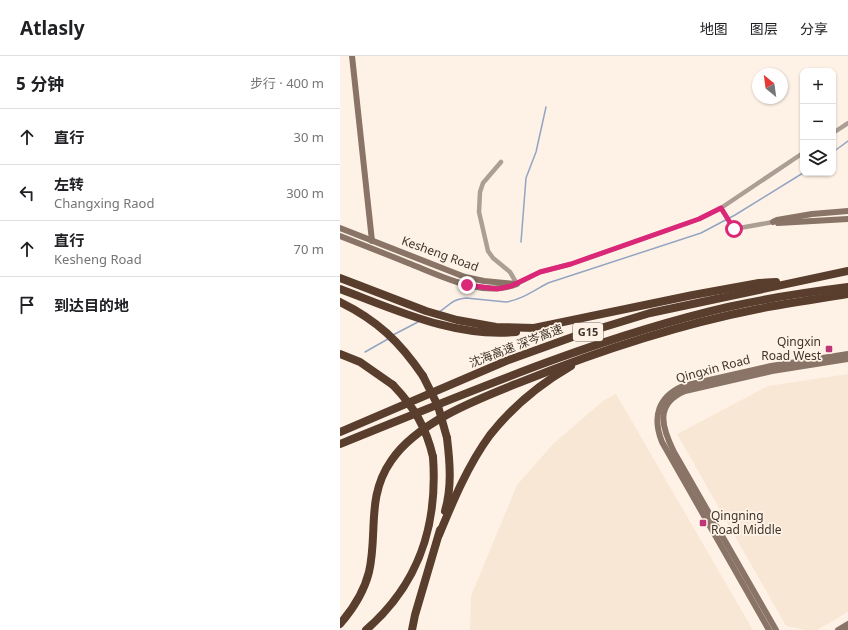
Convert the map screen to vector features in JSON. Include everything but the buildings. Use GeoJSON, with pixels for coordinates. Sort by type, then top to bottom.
{"type":"FeatureCollection","features":[{"type":"Feature","properties":{"kind":"highway"},"geometry":{"type":"LineString","coordinates":[[340,289],[433,322],[464,330],[485,333],[503,333],[735,287],[844,272]]}},
{"type":"Feature","properties":{"kind":"highway","name":"沈海高速 深岑高速"},"geometry":{"type":"LineString","coordinates":[[340,432],[506,361],[578,335],[650,313],[844,272]]}},
{"type":"Feature","properties":{"kind":"highway"},"geometry":{"type":"LineString","coordinates":[[340,278],[443,316],[477,324],[534,328]]}},
{"type":"Feature","properties":{"kind":"highway","name":"G15"},"geometry":{"type":"LineString","coordinates":[[340,444],[525,370],[627,335],[728,307],[848,287]]}},
{"type":"Feature","properties":{"kind":"highway"},"geometry":{"type":"LineString","coordinates":[[340,624],[358,600],[365,586],[369,572],[372,553],[374,508],[379,485],[390,462],[408,441],[418,433],[444,417],[496,391],[603,351],[721,317],[760,308],[848,294]]}},
{"type":"Feature","properties":{"kind":"highway"},"geometry":{"type":"LineString","coordinates":[[340,302],[370,318],[386,331],[412,359],[423,376],[438,406],[447,438],[450,462],[448,502],[412,630]]}},
{"type":"Feature","properties":{"kind":"highway"},"geometry":{"type":"LineString","coordinates":[[439,535],[456,495],[474,460],[490,436],[509,413],[528,395],[558,374],[580,361],[603,351]]}},
{"type":"Feature","properties":{"kind":"highway"},"geometry":{"type":"LineString","coordinates":[[340,354],[360,362],[393,385],[404,397],[422,424],[429,439],[433,457],[435,479],[428,534],[418,560],[412,573],[395,600],[366,630]]}},
{"type":"Feature","properties":{"kind":"street"},"geometry":{"type":"LineString","coordinates":[[352,56],[372,241]]}},
{"type":"Feature","properties":{"kind":"street"},"geometry":{"type":"LineString","coordinates":[[836,131],[848,123]]}},
{"type":"Feature","properties":{"kind":"street"},"geometry":{"type":"LineString","coordinates":[[501,162],[483,183],[480,192],[480,212],[488,251],[493,258],[510,272],[517,284],[540,272],[571,264],[699,219],[721,208],[800,155]]}},
{"type":"Feature","properties":{"kind":"street"},"geometry":{"type":"LineString","coordinates":[[721,208],[734,229],[812,214],[848,211]]}},
{"type":"Feature","properties":{"kind":"street"},"geometry":{"type":"LineString","coordinates":[[773,222],[848,219]]}},
{"type":"Feature","properties":{"kind":"street","name":"Kesheng Road"},"geometry":{"type":"LineString","coordinates":[[340,228],[465,277],[488,282],[517,284]]}},
{"type":"Feature","properties":{"kind":"street","name":"Kesheng Road"},"geometry":{"type":"LineString","coordinates":[[340,236],[467,285],[497,289],[506,288],[517,284]]}},
{"type":"Feature","properties":{"kind":"street","name":"Qingxin Road"},"geometry":{"type":"LineString","coordinates":[[663,408],[671,392],[683,386],[771,366],[848,354]]}},
{"type":"Feature","properties":{"kind":"street","name":"Qingxin Road"},"geometry":{"type":"LineString","coordinates":[[663,408],[670,400],[685,391],[772,371],[848,359]]}},
{"type":"Feature","properties":{"kind":"street"},"geometry":{"type":"LineString","coordinates":[[663,408],[657,419],[657,426],[662,442],[769,630]]}},
{"type":"Feature","properties":{"kind":"street"},"geometry":{"type":"LineString","coordinates":[[663,408],[663,423],[668,441],[776,630]]}},
{"type":"Feature","properties":{"kind":"street"},"geometry":{"type":"LineString","coordinates":[[838,630],[848,624]]}},
{"type":"Feature","properties":{"kind":"shaded area"},"geometry":{"type":"Polygon","coordinates":[[[848,374],[848,612],[817,630],[806,630],[786,626],[677,434],[768,386],[848,374]]]}},
{"type":"Feature","properties":{"kind":"shaded area"},"geometry":{"type":"Polygon","coordinates":[[[616,394],[753,630],[470,630],[471,596],[517,485],[553,444],[603,401],[616,394]]]}},
{"type":"Feature","properties":{"kind":"waterway"},"geometry":{"type":"LineString","coordinates":[[521,242],[526,178],[536,152],[546,107]]}},
{"type":"Feature","properties":{"kind":"waterway"},"geometry":{"type":"LineString","coordinates":[[836,150],[848,141]]}},
{"type":"Feature","properties":{"kind":"waterway"},"geometry":{"type":"LineString","coordinates":[[439,312],[454,301],[466,298],[506,302],[512,301],[548,283],[701,233],[735,215],[800,175]]}},
{"type":"Feature","properties":{"kind":"waterway"},"geometry":{"type":"LineString","coordinates":[[393,335],[418,322]]}},
{"type":"Feature","properties":{"kind":"waterway"},"geometry":{"type":"LineString","coordinates":[[365,352],[388,339]]}},
{"type":"Feature","properties":{"kind":"place","name":"Qingxin Road West"},"geometry":{"type":"Point","coordinates":[829,349]}},
{"type":"Feature","properties":{"kind":"place","name":"Qingning Road Middle"},"geometry":{"type":"Point","coordinates":[703,523]}},
{"type":"Feature","properties":{"kind":"route"},"geometry":{"type":"LineString","coordinates":[[467,285],[497,289],[506,288],[540,272],[571,264],[699,219],[721,208],[734,229]]}}]}
